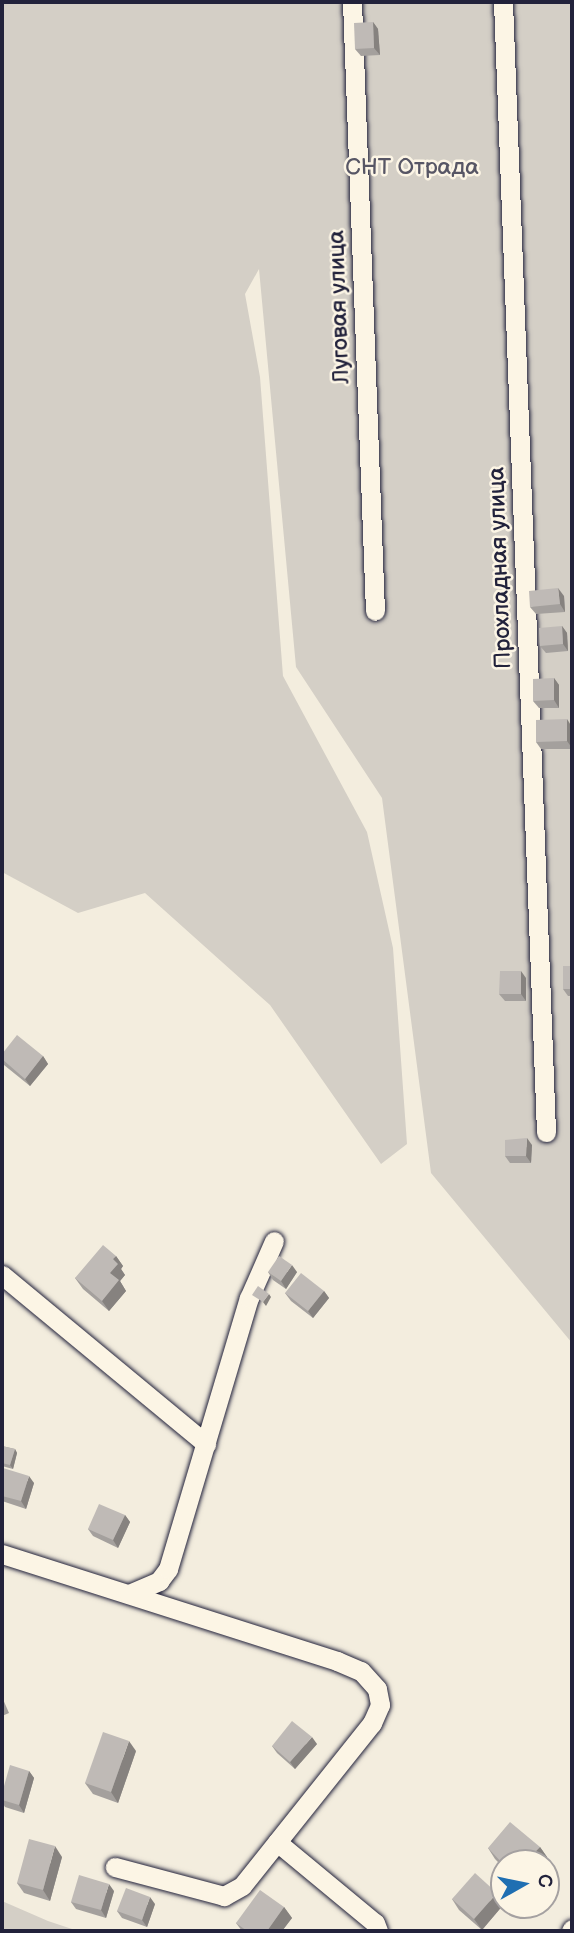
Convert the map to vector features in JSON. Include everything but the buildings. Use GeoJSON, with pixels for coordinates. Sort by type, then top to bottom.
{"type":"FeatureCollection","features":[{"type":"Feature","properties":{"kind":"street","name":"Луговая улица"},"geometry":{"type":"LineString","coordinates":[[352,2],[375,611]]}},
{"type":"Feature","properties":{"kind":"street","name":"Прохладная улица"},"geometry":{"type":"LineString","coordinates":[[503,2],[545,1132]]}},
{"type":"Feature","properties":{"kind":"street"},"geometry":{"type":"LineString","coordinates":[[129,1594],[159,1581],[168,1569],[249,1298],[274,1241]]}},
{"type":"Feature","properties":{"kind":"street"},"geometry":{"type":"LineString","coordinates":[[2,1275],[206,1444]]}},
{"type":"Feature","properties":{"kind":"street"},"geometry":{"type":"LineString","coordinates":[[2,1554],[338,1661],[361,1671],[377,1689],[380,1704],[372,1723],[242,1886],[224,1896],[115,1867]]}},
{"type":"Feature","properties":{"kind":"street"},"geometry":{"type":"LineString","coordinates":[[277,1842],[375,1923],[378,1931]]}},
{"type":"Feature","properties":{"kind":"green space","name":"СНТ Отрада"},"geometry":{"type":"Polygon","coordinates":[[[2,2],[572,2],[572,1343],[431,1173],[382,798],[296,667],[259,269],[245,294],[260,377],[283,676],[367,832],[393,948],[407,1144],[381,1164],[270,1005],[145,893],[78,913],[2,872],[2,2]]]}},
{"type":"Feature","properties":{"kind":"green space"},"geometry":{"type":"Polygon","coordinates":[[[2,1901],[48,1921],[78,1931],[2,1931],[2,1901]]]}}]}
